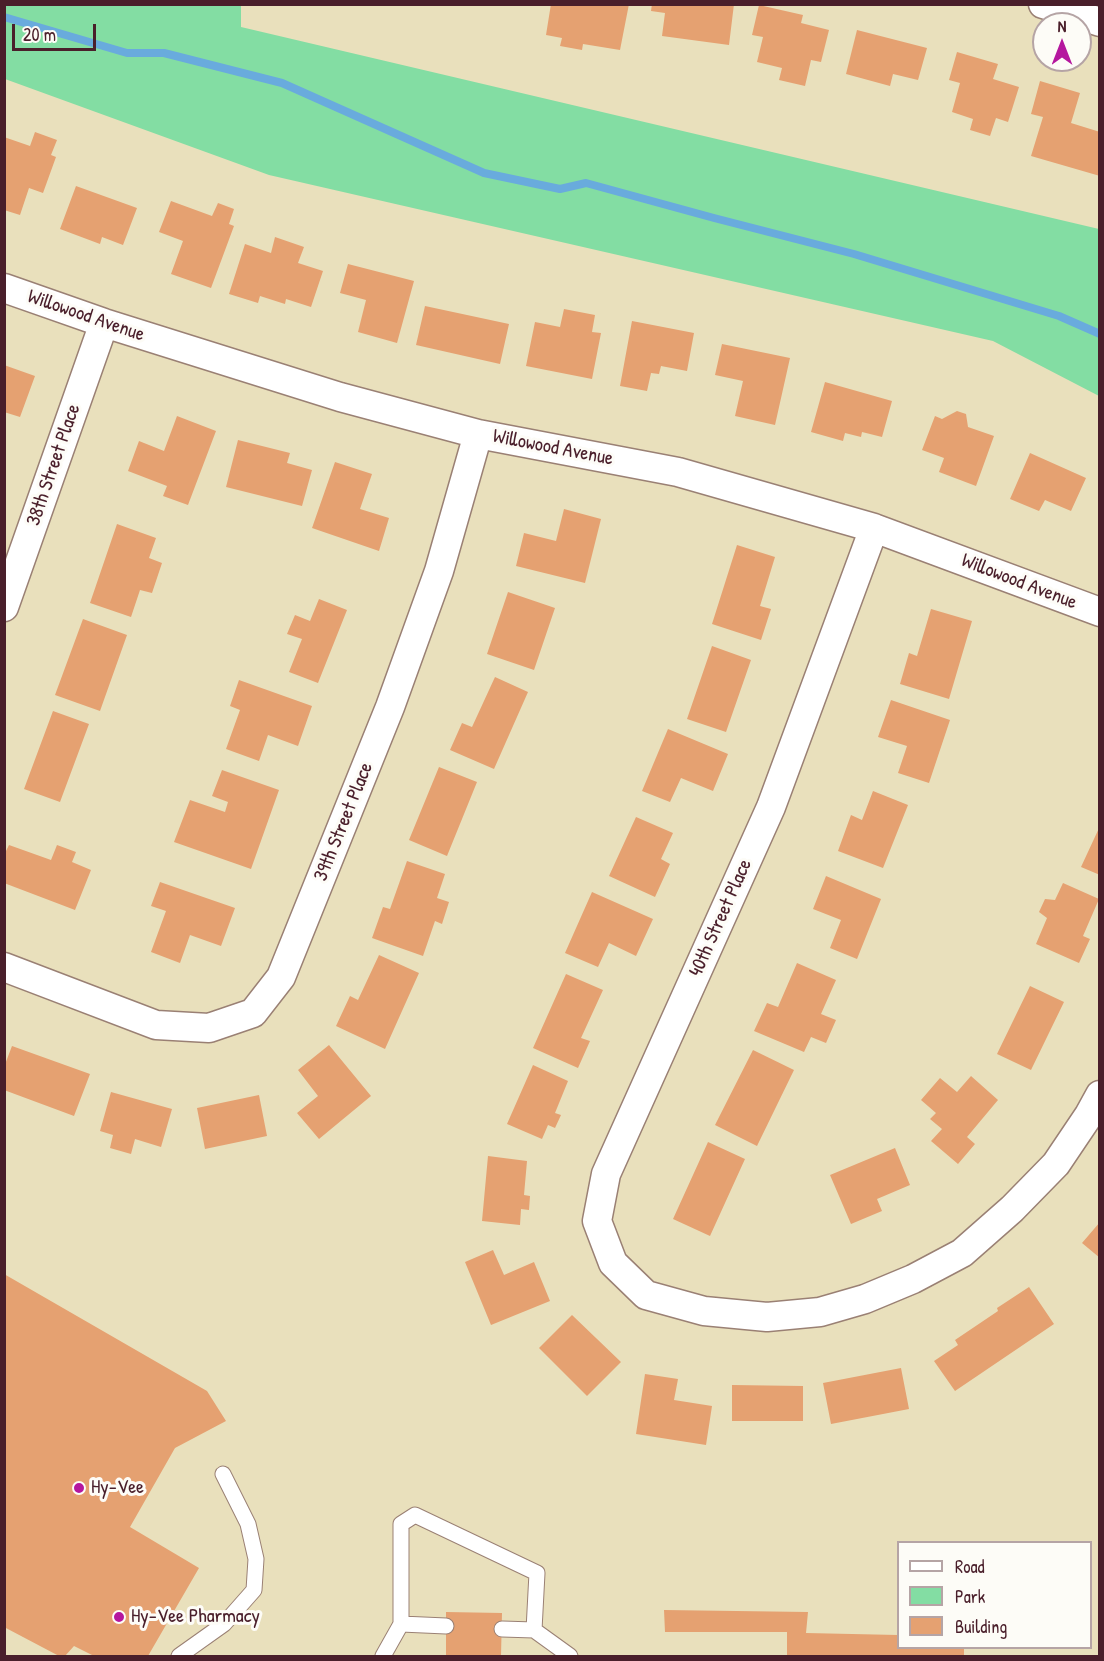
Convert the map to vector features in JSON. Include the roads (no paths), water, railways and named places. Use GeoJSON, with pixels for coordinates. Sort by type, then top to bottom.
{"type":"FeatureCollection","features":[{"type":"Feature","properties":{"kind":"street"},"geometry":{"type":"LineString","coordinates":[[1043,4],[1100,22]]}},
{"type":"Feature","properties":{"kind":"street","name":"Willowood Avenue"},"geometry":{"type":"LineString","coordinates":[[4,288],[104,323],[340,398],[478,434],[678,472],[874,528],[1100,612]]}},
{"type":"Feature","properties":{"kind":"street","name":"38th Street Place"},"geometry":{"type":"LineString","coordinates":[[4,607],[104,323]]}},
{"type":"Feature","properties":{"kind":"street","name":"39th Street Place"},"geometry":{"type":"LineString","coordinates":[[4,967],[156,1025],[209,1028],[254,1013],[281,977],[390,707],[439,571],[478,434]]}},
{"type":"Feature","properties":{"kind":"street","name":"40th Street Place"},"geometry":{"type":"LineString","coordinates":[[874,528],[771,807],[606,1174],[597,1221],[613,1263],[646,1295],[704,1311],[766,1317],[820,1312],[865,1299],[913,1279],[962,1253],[1012,1209],[1056,1164],[1100,1095]]}},
{"type":"Feature","properties":{"kind":"lane"},"geometry":{"type":"LineString","coordinates":[[179,1656],[224,1624],[254,1590],[256,1559],[248,1524],[224,1474]]}},
{"type":"Feature","properties":{"kind":"lane"},"geometry":{"type":"LineString","coordinates":[[383,1656],[401,1624],[401,1524],[415,1515],[537,1574],[534,1630]]}},
{"type":"Feature","properties":{"kind":"lane"},"geometry":{"type":"LineString","coordinates":[[401,1624],[446,1626]]}},
{"type":"Feature","properties":{"kind":"lane"},"geometry":{"type":"LineString","coordinates":[[502,1629],[534,1630],[570,1656]]}},
{"type":"Feature","properties":{"kind":"waterway"},"geometry":{"type":"LineString","coordinates":[[4,17],[127,53],[164,53],[282,83],[484,173],[560,189],[586,183],[854,254],[1059,316],[1100,334]]}},
{"type":"Feature","properties":{"kind":"place","name":"Hy-Vee"},"geometry":{"type":"Point","coordinates":[79,1488]}},
{"type":"Feature","properties":{"kind":"place","name":"Hy-Vee Pharmacy"},"geometry":{"type":"Point","coordinates":[119,1617]}}]}
